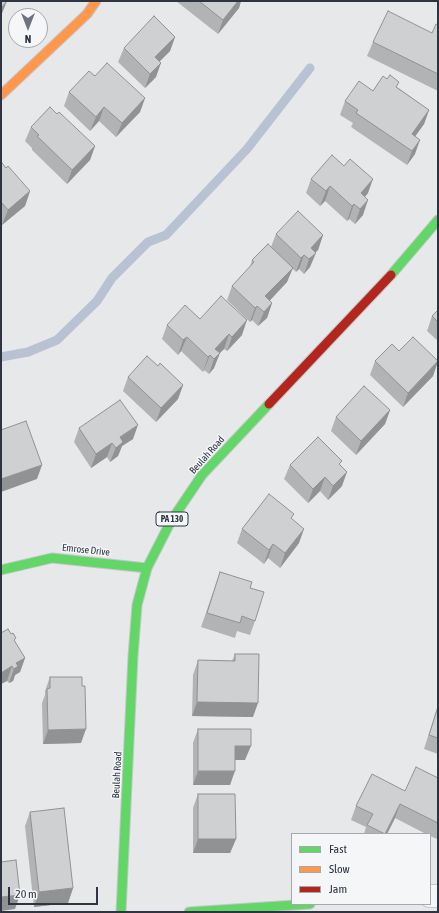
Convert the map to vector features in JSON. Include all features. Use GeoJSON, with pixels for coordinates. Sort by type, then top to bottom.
{"type":"FeatureCollection","features":[{"type":"Feature","properties":{"kind":"main road"},"geometry":{"type":"LineString","coordinates":[[1,95],[87,14],[96,1]]}},
{"type":"Feature","properties":{"kind":"main road","name":"Beulah Road"},"geometry":{"type":"LineString","coordinates":[[121,912],[132,656],[137,605],[147,568],[171,521],[202,475],[393,273],[438,220]]}},
{"type":"Feature","properties":{"kind":"main road","name":"Emrose Drive"},"geometry":{"type":"LineString","coordinates":[[1,570],[52,558],[147,568]]}},
{"type":"Feature","properties":{"kind":"main road"},"geometry":{"type":"LineString","coordinates":[[189,912],[295,905]]}},
{"type":"Feature","properties":{"kind":"building"},"geometry":{"type":"Polygon","coordinates":[[[1,1],[7,1],[1,8],[1,1]]]}},
{"type":"Feature","properties":{"kind":"building"},"geometry":{"type":"Polygon","coordinates":[[[199,1],[238,1],[223,20],[199,1]]]}},
{"type":"Feature","properties":{"kind":"building"},"geometry":{"type":"Polygon","coordinates":[[[388,11],[432,33],[436,24],[438,25],[438,74],[373,42],[388,11]]]}},
{"type":"Feature","properties":{"kind":"building"},"geometry":{"type":"Polygon","coordinates":[[[154,16],[175,37],[155,57],[161,63],[150,74],[124,48],[154,16]]]}},
{"type":"Feature","properties":{"kind":"building"},"geometry":{"type":"Polygon","coordinates":[[[107,63],[145,98],[122,123],[104,107],[96,117],[69,92],[89,71],[95,76],[107,63]]]}},
{"type":"Feature","properties":{"kind":"building"},"geometry":{"type":"Polygon","coordinates":[[[390,75],[399,82],[396,87],[429,110],[412,134],[420,140],[412,151],[356,113],[358,110],[345,101],[359,81],[373,91],[383,76],[387,79],[390,75]]]}},
{"type":"Feature","properties":{"kind":"building"},"geometry":{"type":"Polygon","coordinates":[[[50,107],[57,114],[59,112],[95,146],[72,170],[37,136],[39,135],[31,127],[50,107]]]}},
{"type":"Feature","properties":{"kind":"building"},"geometry":{"type":"Polygon","coordinates":[[[332,155],[344,166],[350,159],[373,179],[361,193],[368,200],[360,209],[354,204],[352,206],[330,186],[326,191],[311,179],[332,155]]]}},
{"type":"Feature","properties":{"kind":"building"},"geometry":{"type":"Polygon","coordinates":[[[2,163],[6,168],[8,166],[30,191],[8,210],[1,202],[2,163]]]}},
{"type":"Feature","properties":{"kind":"building"},"geometry":{"type":"Polygon","coordinates":[[[298,211],[323,235],[311,248],[316,253],[309,259],[304,255],[301,258],[276,234],[298,211]]]}},
{"type":"Feature","properties":{"kind":"building"},"geometry":{"type":"Polygon","coordinates":[[[268,244],[293,268],[265,296],[272,303],[264,312],[257,306],[255,308],[232,286],[254,262],[252,260],[268,244]]]}},
{"type":"Feature","properties":{"kind":"building"},"geometry":{"type":"Polygon","coordinates":[[[221,296],[247,320],[232,337],[229,334],[215,349],[220,353],[214,359],[210,355],[208,357],[187,337],[183,340],[167,325],[185,305],[200,319],[221,296]]]}},
{"type":"Feature","properties":{"kind":"building"},"geometry":{"type":"Polygon","coordinates":[[[438,310],[438,322],[432,316],[438,310]]]}},
{"type":"Feature","properties":{"kind":"building"},"geometry":{"type":"Polygon","coordinates":[[[413,337],[438,361],[408,393],[375,361],[392,344],[399,351],[413,337]]]}},
{"type":"Feature","properties":{"kind":"building"},"geometry":{"type":"Polygon","coordinates":[[[147,356],[158,366],[160,363],[183,385],[161,408],[128,377],[147,356]]]}},
{"type":"Feature","properties":{"kind":"building"},"geometry":{"type":"Polygon","coordinates":[[[364,386],[390,410],[361,441],[336,417],[364,386]]]}},
{"type":"Feature","properties":{"kind":"building"},"geometry":{"type":"Polygon","coordinates":[[[120,400],[138,425],[120,437],[123,442],[116,448],[112,443],[96,454],[79,428],[120,400]]]}},
{"type":"Feature","properties":{"kind":"building"},"geometry":{"type":"Polygon","coordinates":[[[26,421],[42,465],[1,479],[1,430],[26,421]]]}},
{"type":"Feature","properties":{"kind":"building"},"geometry":{"type":"Polygon","coordinates":[[[318,437],[342,461],[339,464],[347,472],[333,486],[325,477],[313,489],[290,465],[318,437]]]}},
{"type":"Feature","properties":{"kind":"building"},"geometry":{"type":"Polygon","coordinates":[[[269,494],[294,514],[291,518],[304,529],[285,553],[273,544],[269,550],[242,529],[269,494]]]}},
{"type":"Feature","properties":{"kind":"building"},"geometry":{"type":"Polygon","coordinates":[[[220,572],[252,582],[250,588],[264,592],[255,621],[242,616],[240,623],[207,613],[220,572]]]}},
{"type":"Feature","properties":{"kind":"building"},"geometry":{"type":"Polygon","coordinates":[[[8,629],[16,638],[14,640],[25,658],[16,663],[18,666],[14,669],[12,666],[1,673],[1,633],[8,629]]]}},
{"type":"Feature","properties":{"kind":"building"},"geometry":{"type":"Polygon","coordinates":[[[235,654],[259,654],[258,703],[197,702],[198,660],[235,661],[235,654]]]}},
{"type":"Feature","properties":{"kind":"building"},"geometry":{"type":"Polygon","coordinates":[[[50,677],[82,677],[82,686],[85,686],[86,729],[48,730],[47,689],[50,688],[50,677]]]}},
{"type":"Feature","properties":{"kind":"building"},"geometry":{"type":"Polygon","coordinates":[[[438,707],[438,738],[429,735],[438,707]]]}},
{"type":"Feature","properties":{"kind":"building"},"geometry":{"type":"Polygon","coordinates":[[[198,729],[251,729],[251,746],[235,746],[235,771],[198,771],[198,729]]]}},
{"type":"Feature","properties":{"kind":"building"},"geometry":{"type":"Polygon","coordinates":[[[416,767],[438,778],[438,823],[400,804],[386,833],[383,833],[367,825],[373,814],[356,806],[372,774],[405,791],[416,767]]]}},
{"type":"Feature","properties":{"kind":"building"},"geometry":{"type":"Polygon","coordinates":[[[198,794],[235,794],[236,839],[198,839],[198,794]]]}},
{"type":"Feature","properties":{"kind":"building"},"geometry":{"type":"Polygon","coordinates":[[[64,808],[73,888],[39,892],[30,812],[64,808]]]}},
{"type":"Feature","properties":{"kind":"building"},"geometry":{"type":"Polygon","coordinates":[[[16,860],[20,895],[1,897],[1,862],[16,860]]]}},
{"type":"Feature","properties":{"kind":"waterway"},"geometry":{"type":"LineString","coordinates":[[1,357],[28,352],[57,340],[97,301],[112,278],[148,242],[166,235],[247,149],[310,68]]}},
{"type":"Feature","properties":{"kind":"traffic: fast"},"geometry":{"type":"LineString","coordinates":[[391,275],[438,220]]}},
{"type":"Feature","properties":{"kind":"traffic: fast"},"geometry":{"type":"LineString","coordinates":[[121,912],[133,656],[137,605],[147,568],[171,521],[202,475],[269,404]]}},
{"type":"Feature","properties":{"kind":"traffic: fast"},"geometry":{"type":"LineString","coordinates":[[1,570],[52,558],[147,568]]}},
{"type":"Feature","properties":{"kind":"traffic: fast"},"geometry":{"type":"LineString","coordinates":[[189,912],[295,905]]}},
{"type":"Feature","properties":{"kind":"traffic: slow"},"geometry":{"type":"LineString","coordinates":[[1,95],[87,14],[96,1]]}},
{"type":"Feature","properties":{"kind":"traffic: jam"},"geometry":{"type":"LineString","coordinates":[[269,404],[391,275]]}}]}
